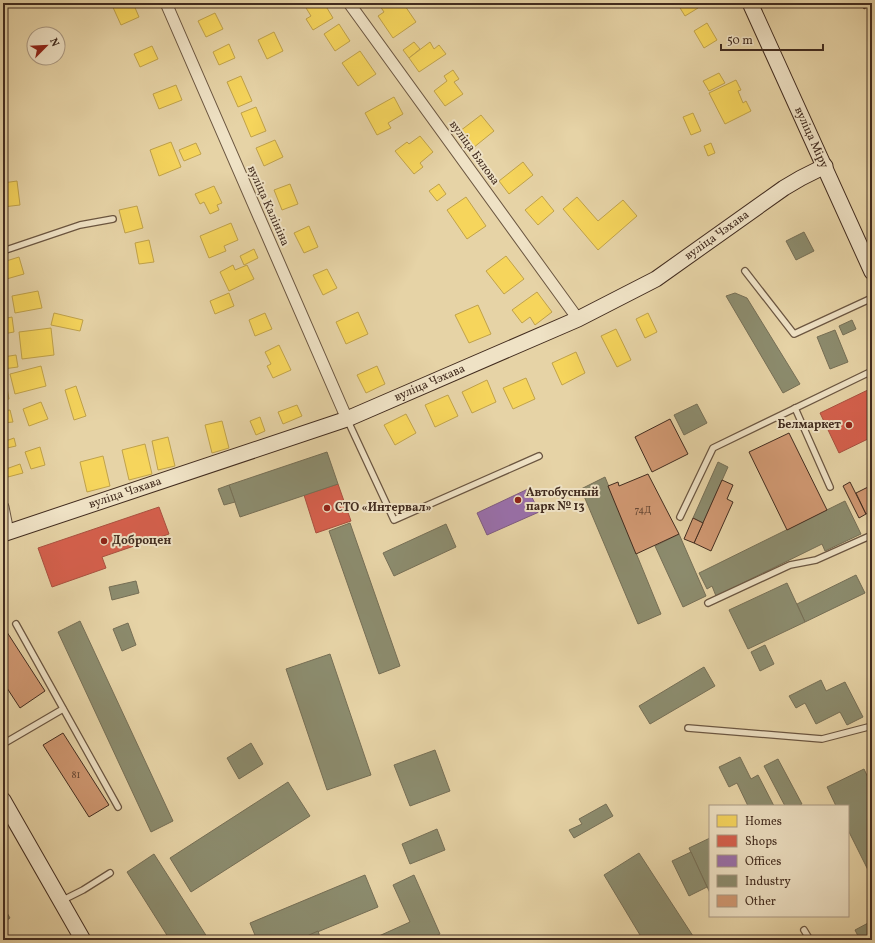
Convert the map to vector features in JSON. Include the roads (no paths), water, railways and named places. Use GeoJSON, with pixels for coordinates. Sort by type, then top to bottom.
{"type":"FeatureCollection","features":[{"type":"Feature","properties":{"kind":"street","name":"вуліца Калініна"},"geometry":{"type":"LineString","coordinates":[[166,3],[347,418]]}},
{"type":"Feature","properties":{"kind":"street","name":"вуліца Бялова"},"geometry":{"type":"LineString","coordinates":[[349,3],[578,319]]}},
{"type":"Feature","properties":{"kind":"street","name":"вуліца Міру"},"geometry":{"type":"LineString","coordinates":[[750,3],[872,272]]}},
{"type":"Feature","properties":{"kind":"street","name":"вуліца Чэхава"},"geometry":{"type":"LineString","coordinates":[[5,533],[347,418],[578,319],[656,279],[784,188],[825,166]]}},
{"type":"Feature","properties":{"kind":"street"},"geometry":{"type":"LineString","coordinates":[[3,507],[5,533]]}},
{"type":"Feature","properties":{"kind":"street"},"geometry":{"type":"LineString","coordinates":[[3,800],[83,940]]}},
{"type":"Feature","properties":{"kind":"lane"},"geometry":{"type":"LineString","coordinates":[[3,251],[80,225],[113,219]]}},
{"type":"Feature","properties":{"kind":"lane"},"geometry":{"type":"LineString","coordinates":[[745,271],[794,334],[872,298]]}},
{"type":"Feature","properties":{"kind":"lane"},"geometry":{"type":"LineString","coordinates":[[680,517],[713,448],[872,371]]}},
{"type":"Feature","properties":{"kind":"lane"},"geometry":{"type":"LineString","coordinates":[[795,408],[830,487]]}},
{"type":"Feature","properties":{"kind":"lane"},"geometry":{"type":"LineString","coordinates":[[347,418],[394,520],[539,456]]}},
{"type":"Feature","properties":{"kind":"lane"},"geometry":{"type":"LineString","coordinates":[[708,603],[790,564],[816,560],[872,535]]}},
{"type":"Feature","properties":{"kind":"lane"},"geometry":{"type":"LineString","coordinates":[[16,624],[118,807]]}},
{"type":"Feature","properties":{"kind":"lane"},"geometry":{"type":"LineString","coordinates":[[3,744],[63,709]]}},
{"type":"Feature","properties":{"kind":"lane"},"geometry":{"type":"LineString","coordinates":[[688,728],[822,738],[872,726]]}},
{"type":"Feature","properties":{"kind":"lane"},"geometry":{"type":"LineString","coordinates":[[61,902],[110,873]]}},
{"type":"Feature","properties":{"kind":"lane"},"geometry":{"type":"LineString","coordinates":[[804,930],[810,940]]}},
{"type":"Feature","properties":{"kind":"place","name":"Белмаркет"},"geometry":{"type":"Point","coordinates":[849,425]}},
{"type":"Feature","properties":{"kind":"place","name":"Автобусный парк № 13"},"geometry":{"type":"Point","coordinates":[518,500]}},
{"type":"Feature","properties":{"kind":"place","name":"СТО «Интервал»"},"geometry":{"type":"Point","coordinates":[327,508]}},
{"type":"Feature","properties":{"kind":"place","name":"Доброцен"},"geometry":{"type":"Point","coordinates":[104,541]}}]}
